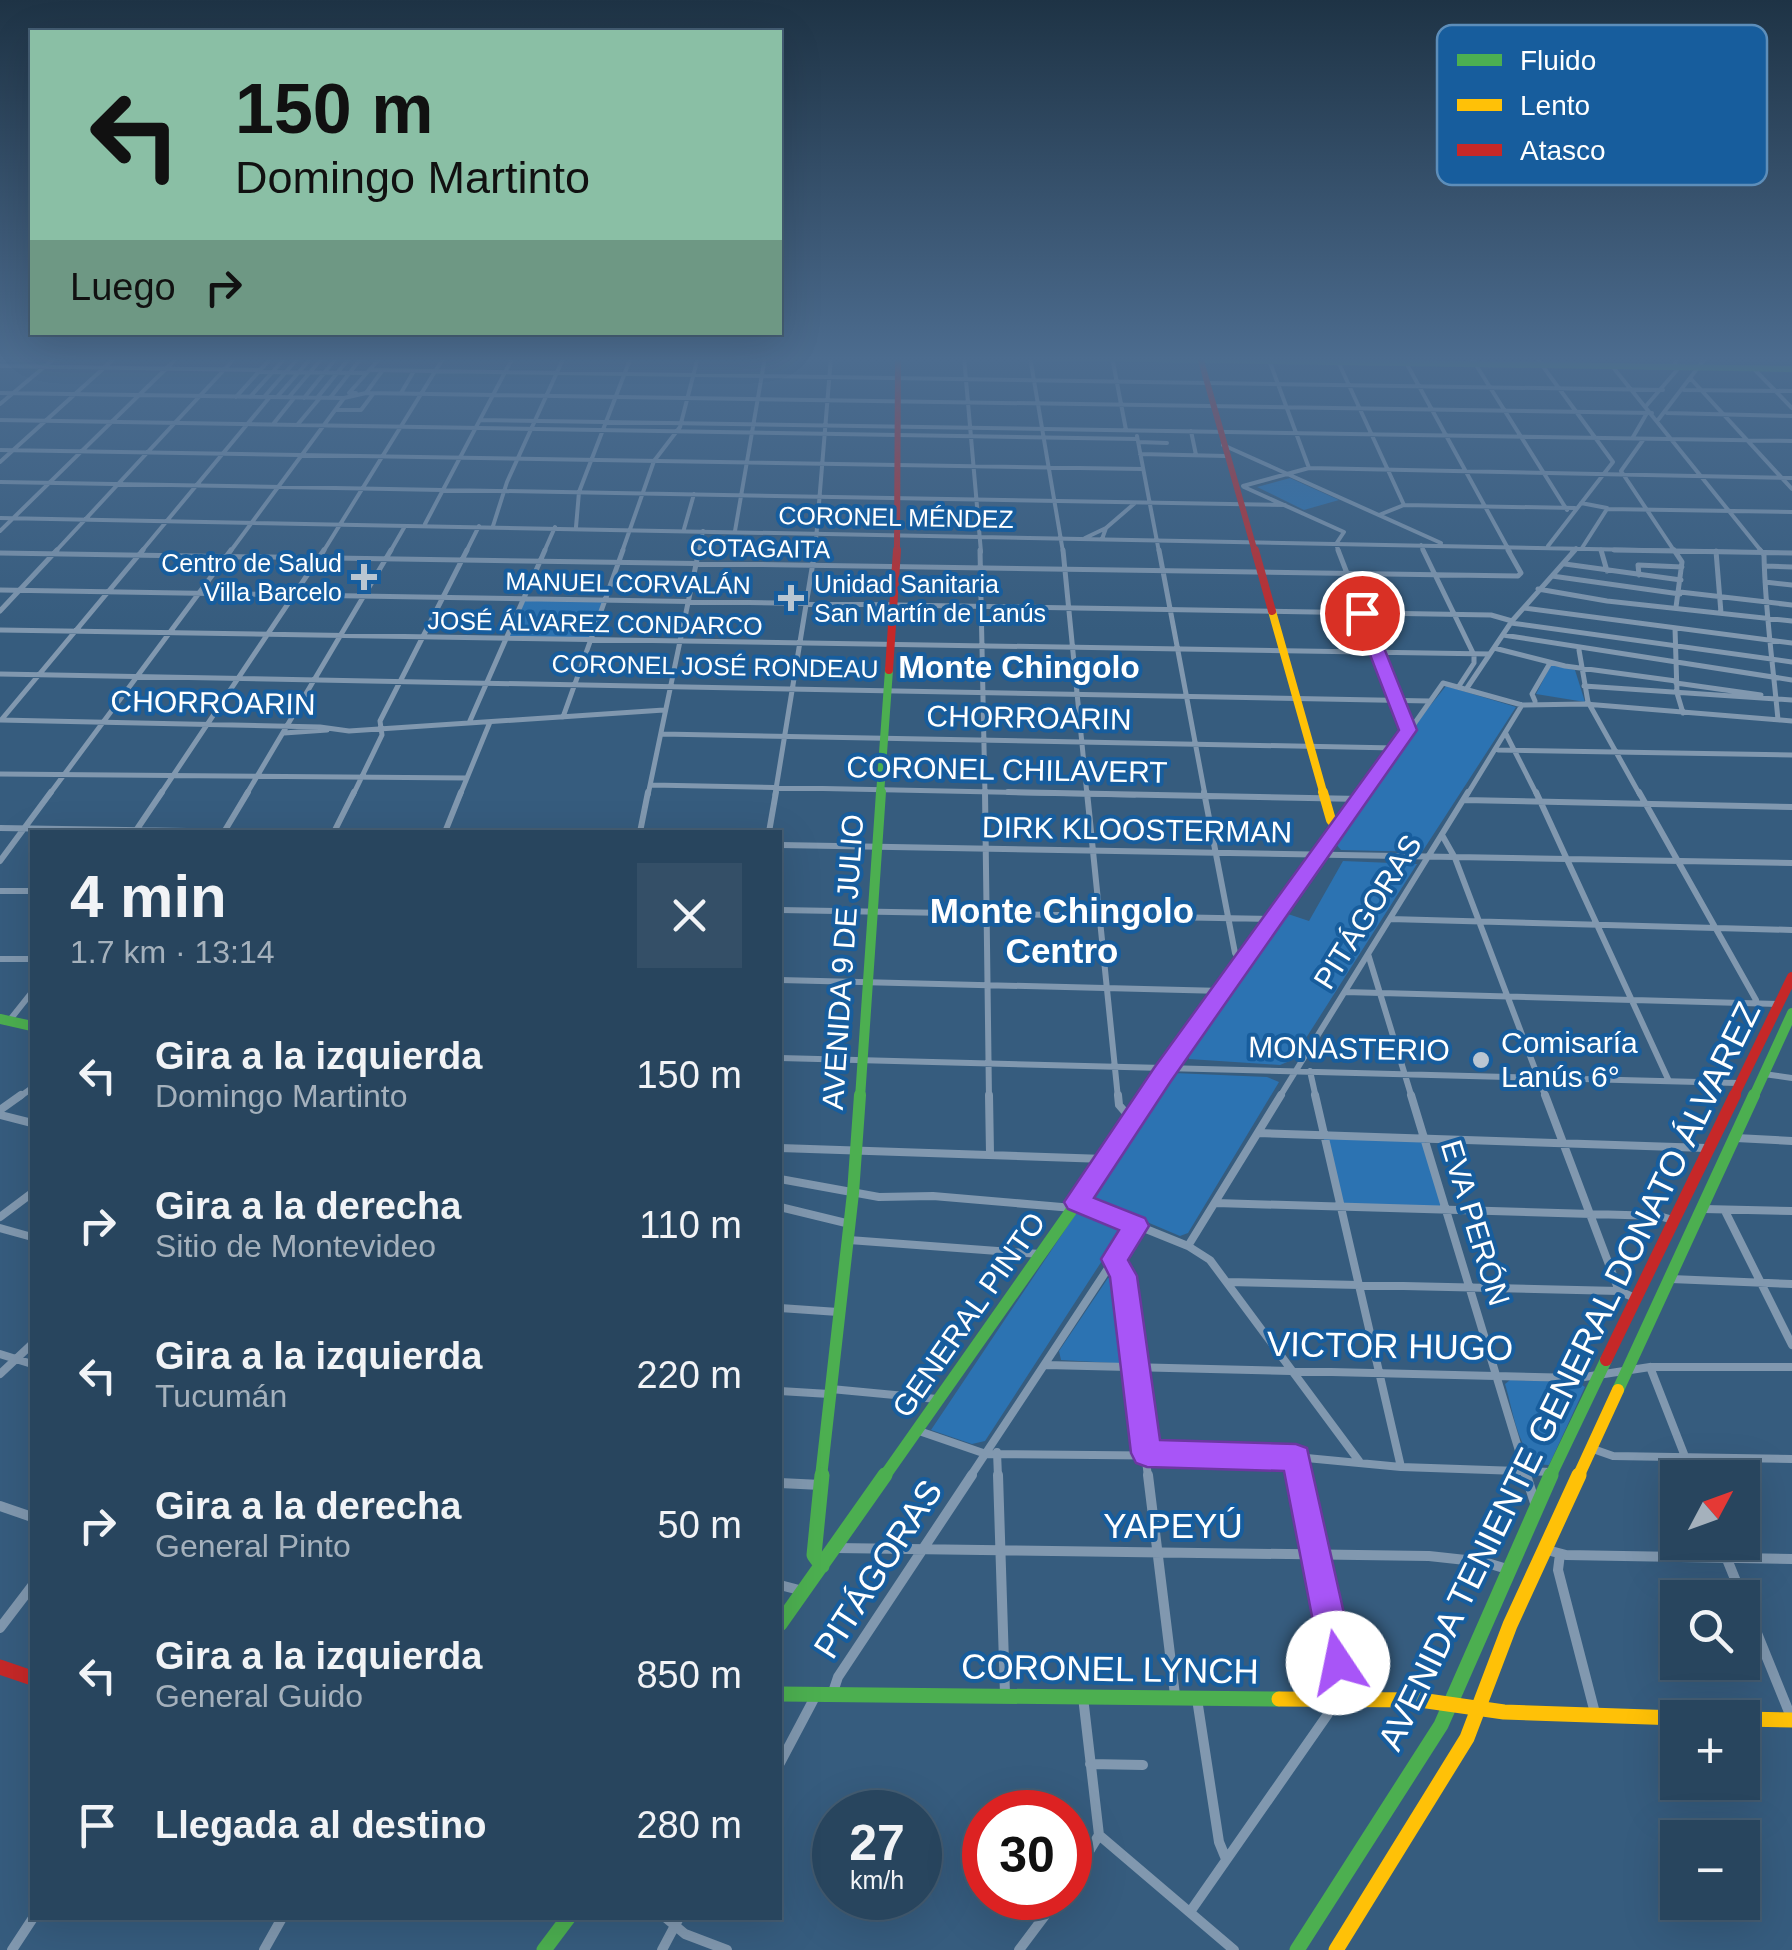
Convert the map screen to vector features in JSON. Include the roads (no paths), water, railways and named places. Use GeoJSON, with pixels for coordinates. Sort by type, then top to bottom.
{"type":"FeatureCollection","features":[{"type":"Feature","properties":{"kind":"main road","name":"AVENIDA 9 DE JULIO"},"geometry":{"type":"LineString","coordinates":[[822,1566],[814,1556],[853,1193],[898,535],[898,448]]}},
{"type":"Feature","properties":{"kind":"main road"},"geometry":{"type":"LineString","coordinates":[[1225,450],[1238,484],[1250,542],[1324,798],[1339,829]]}},
{"type":"Feature","properties":{"kind":"main road","name":"GENERAL PINTO"},"geometry":{"type":"LineString","coordinates":[[782,1621],[1339,829]]}},
{"type":"Feature","properties":{"kind":"main road","name":"AVENIDA TENIENTE GENERAL DONATO ÁLVAREZ"},"geometry":{"type":"LineString","coordinates":[[1297,1950],[1430,1744],[1552,1472],[1792,977]]}},
{"type":"Feature","properties":{"kind":"main road","name":"AVENIDA TENIENTE GENERAL DONATO ÁLVAREZ"},"geometry":{"type":"LineString","coordinates":[[1336,1950],[1467,1738],[1510,1625],[1792,1013]]}},
{"type":"Feature","properties":{"kind":"main road"},"geometry":{"type":"LineString","coordinates":[[4,1019],[30,1026]]}},
{"type":"Feature","properties":{"kind":"main road"},"geometry":{"type":"LineString","coordinates":[[0,1666],[30,1677]]}},
{"type":"Feature","properties":{"kind":"main road","name":"CORONEL LYNCH"},"geometry":{"type":"LineString","coordinates":[[782,1694],[1345,1699],[1660,1718]]}},
{"type":"Feature","properties":{"kind":"main road"},"geometry":{"type":"LineString","coordinates":[[1760,1719],[1792,1720]]}},
{"type":"Feature","properties":{"kind":"main road"},"geometry":{"type":"LineString","coordinates":[[544,1950],[566,1920]]}},
{"type":"Feature","properties":{"kind":"street"},"geometry":{"type":"LineString","coordinates":[[0,531],[85,448]]}},
{"type":"Feature","properties":{"kind":"street"},"geometry":{"type":"LineString","coordinates":[[0,611],[150,448]]}},
{"type":"Feature","properties":{"kind":"street"},"geometry":{"type":"LineString","coordinates":[[0,721],[228,448]]}},
{"type":"Feature","properties":{"kind":"street"},"geometry":{"type":"LineString","coordinates":[[0,862],[256,522],[307,448]]}},
{"type":"Feature","properties":{"kind":"street"},"geometry":{"type":"LineString","coordinates":[[137,830],[319,558],[387,448]]}},
{"type":"Feature","properties":{"kind":"street"},"geometry":{"type":"LineString","coordinates":[[424,525],[466,448]]}},
{"type":"Feature","properties":{"kind":"street"},"geometry":{"type":"LineString","coordinates":[[492,526],[502,490],[524,448]]}},
{"type":"Feature","properties":{"kind":"street"},"geometry":{"type":"LineString","coordinates":[[576,527],[579,492],[598,448]]}},
{"type":"Feature","properties":{"kind":"street"},"geometry":{"type":"LineString","coordinates":[[564,716],[642,493],[654,461],[664,448]]}},
{"type":"Feature","properties":{"kind":"street"},"geometry":{"type":"LineString","coordinates":[[735,531],[750,448]]}},
{"type":"Feature","properties":{"kind":"street"},"geometry":{"type":"LineString","coordinates":[[769,830],[818,533],[823,448]]}},
{"type":"Feature","properties":{"kind":"street"},"geometry":{"type":"LineString","coordinates":[[973,448],[982,568],[990,1153]]}},
{"type":"Feature","properties":{"kind":"street"},"geometry":{"type":"LineString","coordinates":[[1046,448],[1062,538],[1113,1066],[1121,1110],[1132,1120]]}},
{"type":"Feature","properties":{"kind":"street"},"geometry":{"type":"LineString","coordinates":[[1139,448],[1235,953],[1242,964]]}},
{"type":"Feature","properties":{"kind":"street"},"geometry":{"type":"LineString","coordinates":[[1168,448],[1170,455]]}},
{"type":"Feature","properties":{"kind":"street"},"geometry":{"type":"LineString","coordinates":[[1195,448],[1196,455]]}},
{"type":"Feature","properties":{"kind":"street"},"geometry":{"type":"LineString","coordinates":[[1302,448],[1309,468]]}},
{"type":"Feature","properties":{"kind":"street"},"geometry":{"type":"LineString","coordinates":[[1378,448],[1404,505]]}},
{"type":"Feature","properties":{"kind":"street"},"geometry":{"type":"LineString","coordinates":[[1453,448],[1506,546]]}},
{"type":"Feature","properties":{"kind":"street"},"geometry":{"type":"LineString","coordinates":[[1529,448],[1570,515]]}},
{"type":"Feature","properties":{"kind":"street"},"geometry":{"type":"LineString","coordinates":[[1548,547],[1612,460],[1604,448]]}},
{"type":"Feature","properties":{"kind":"street"},"geometry":{"type":"LineString","coordinates":[[1636,448],[1621,468],[1677,550],[1682,567],[1676,608]]}},
{"type":"Feature","properties":{"kind":"street"},"geometry":{"type":"LineString","coordinates":[[1679,448],[1762,552],[1765,618],[1771,640],[1771,678],[1778,720]]}},
{"type":"Feature","properties":{"kind":"street"},"geometry":{"type":"LineString","coordinates":[[1756,448],[1792,489]]}},
{"type":"Feature","properties":{"kind":"street"},"geometry":{"type":"LineString","coordinates":[[0,450],[1142,469]]}},
{"type":"Feature","properties":{"kind":"street"},"geometry":{"type":"LineString","coordinates":[[0,462],[14,450]]}},
{"type":"Feature","properties":{"kind":"street"},"geometry":{"type":"LineString","coordinates":[[1140,454],[1196,455],[1225,450],[1288,474],[1444,545]]}},
{"type":"Feature","properties":{"kind":"street"},"geometry":{"type":"LineString","coordinates":[[1238,484],[1309,468],[1792,478]]}},
{"type":"Feature","properties":{"kind":"street"},"geometry":{"type":"LineString","coordinates":[[0,482],[1285,505]]}},
{"type":"Feature","properties":{"kind":"street"},"geometry":{"type":"LineString","coordinates":[[1238,484],[1344,532],[1336,544],[1408,730]]}},
{"type":"Feature","properties":{"kind":"street"},"geometry":{"type":"LineString","coordinates":[[684,529],[694,494]]}},
{"type":"Feature","properties":{"kind":"street"},"geometry":{"type":"LineString","coordinates":[[1084,538],[1106,528],[1136,504]]}},
{"type":"Feature","properties":{"kind":"street"},"geometry":{"type":"LineString","coordinates":[[1380,514],[1404,505],[1578,505],[1607,509],[1792,512]]}},
{"type":"Feature","properties":{"kind":"street"},"geometry":{"type":"LineString","coordinates":[[1468,688],[1511,622],[1579,548],[1607,509]]}},
{"type":"Feature","properties":{"kind":"street","name":"CORONEL MÉNDEZ"},"geometry":{"type":"LineString","coordinates":[[0,518],[1792,552]]}},
{"type":"Feature","properties":{"kind":"street"},"geometry":{"type":"LineString","coordinates":[[225,830],[406,525]]}},
{"type":"Feature","properties":{"kind":"street"},"geometry":{"type":"LineString","coordinates":[[335,830],[382,735],[380,729],[401,681],[480,526]]}},
{"type":"Feature","properties":{"kind":"street"},"geometry":{"type":"LineString","coordinates":[[469,723],[555,527]]}},
{"type":"Feature","properties":{"kind":"street"},"geometry":{"type":"LineString","coordinates":[[1102,539],[1106,528]]}},
{"type":"Feature","properties":{"kind":"street"},"geometry":{"type":"LineString","coordinates":[[641,830],[704,530]]}},
{"type":"Feature","properties":{"kind":"street"},"geometry":{"type":"LineString","coordinates":[[1421,545],[1474,655],[1475,660],[1459,686],[1522,705],[1536,702],[1792,721]]}},
{"type":"Feature","properties":{"kind":"street","name":"COTAGAITA"},"geometry":{"type":"LineString","coordinates":[[0,552],[1518,576],[1521,573],[1506,546]]}},
{"type":"Feature","properties":{"kind":"street"},"geometry":{"type":"LineString","coordinates":[[1601,549],[1607,571]]}},
{"type":"Feature","properties":{"kind":"street"},"geometry":{"type":"LineString","coordinates":[[1716,551],[1721,613]]}},
{"type":"Feature","properties":{"kind":"street"},"geometry":{"type":"LineString","coordinates":[[1564,564],[1681,580]]}},
{"type":"Feature","properties":{"kind":"street"},"geometry":{"type":"LineString","coordinates":[[1639,575],[1638,565],[1682,567]]}},
{"type":"Feature","properties":{"kind":"street"},"geometry":{"type":"LineString","coordinates":[[1765,566],[1792,568]]}},
{"type":"Feature","properties":{"kind":"street"},"geometry":{"type":"LineString","coordinates":[[1551,576],[1792,605]]}},
{"type":"Feature","properties":{"kind":"street"},"geometry":{"type":"LineString","coordinates":[[1765,582],[1792,585]]}},
{"type":"Feature","properties":{"kind":"street","name":"MANUEL CORVALÁN"},"geometry":{"type":"LineString","coordinates":[[0,590],[1495,615],[1554,630],[1792,662]]}},
{"type":"Feature","properties":{"kind":"street"},"geometry":{"type":"LineString","coordinates":[[1538,590],[1792,621]]}},
{"type":"Feature","properties":{"kind":"street"},"geometry":{"type":"LineString","coordinates":[[1524,608],[1792,642]]}},
{"type":"Feature","properties":{"kind":"street"},"geometry":{"type":"LineString","coordinates":[[1675,628],[1677,693],[1683,712]]}},
{"type":"Feature","properties":{"kind":"street","name":"JOSÉ ÁLVAREZ CONDARCO"},"geometry":{"type":"LineString","coordinates":[[0,630],[1378,654],[1474,655],[1492,651],[1773,698]]}},
{"type":"Feature","properties":{"kind":"street"},"geometry":{"type":"LineString","coordinates":[[1554,630],[1556,646]]}},
{"type":"Feature","properties":{"kind":"street"},"geometry":{"type":"LineString","coordinates":[[1502,635],[1579,650],[1792,680]]}},
{"type":"Feature","properties":{"kind":"street"},"geometry":{"type":"LineString","coordinates":[[1579,650],[1579,668],[1591,706],[1756,1001]]}},
{"type":"Feature","properties":{"kind":"street"},"geometry":{"type":"LineString","coordinates":[[1536,702],[1532,694],[1550,663]]}},
{"type":"Feature","properties":{"kind":"street","name":"CORONEL JOSÉ RONDEAU"},"geometry":{"type":"LineString","coordinates":[[0,674],[1429,701]]}},
{"type":"Feature","properties":{"kind":"street","name":"GENERAL PINTO"},"geometry":{"type":"LineString","coordinates":[[1339,829],[1442,684],[1459,686]]}},
{"type":"Feature","properties":{"kind":"street"},"geometry":{"type":"LineString","coordinates":[[1584,686],[1792,700]]}},
{"type":"Feature","properties":{"kind":"street","name":"PITÁGORAS"},"geometry":{"type":"LineString","coordinates":[[1188,1246],[1522,705]]}},
{"type":"Feature","properties":{"kind":"street","name":"CHORROARIN"},"geometry":{"type":"LineString","coordinates":[[0,721],[284,730],[380,729],[664,710]]}},
{"type":"Feature","properties":{"kind":"street"},"geometry":{"type":"LineString","coordinates":[[446,830],[490,722]]}},
{"type":"Feature","properties":{"kind":"street","name":"CHORROARIN"},"geometry":{"type":"LineString","coordinates":[[662,734],[1395,748]]}},
{"type":"Feature","properties":{"kind":"street"},"geometry":{"type":"LineString","coordinates":[[1506,734],[1517,750],[1668,1079]]}},
{"type":"Feature","properties":{"kind":"street"},"geometry":{"type":"LineString","coordinates":[[1496,750],[1792,755]]}},
{"type":"Feature","properties":{"kind":"street"},"geometry":{"type":"LineString","coordinates":[[0,774],[467,778]]}},
{"type":"Feature","properties":{"kind":"street","name":"CORONEL CHILAVERT"},"geometry":{"type":"LineString","coordinates":[[652,785],[1361,798]]}},
{"type":"Feature","properties":{"kind":"street"},"geometry":{"type":"LineString","coordinates":[[1464,800],[1792,807]]}},
{"type":"Feature","properties":{"kind":"street"},"geometry":{"type":"LineString","coordinates":[[0,828],[62,830]]}},
{"type":"Feature","properties":{"kind":"street"},"geometry":{"type":"LineString","coordinates":[[1442,835],[1455,858],[1619,1292]]}},
{"type":"Feature","properties":{"kind":"street","name":"DIRK KLOOSTERMAN"},"geometry":{"type":"LineString","coordinates":[[782,845],[1792,863]]}},
{"type":"Feature","properties":{"kind":"street"},"geometry":{"type":"LineString","coordinates":[[0,891],[30,892]]}},
{"type":"Feature","properties":{"kind":"street"},"geometry":{"type":"LineString","coordinates":[[782,910],[1274,919]]}},
{"type":"Feature","properties":{"kind":"street"},"geometry":{"type":"LineString","coordinates":[[1390,919],[1792,930]]}},
{"type":"Feature","properties":{"kind":"street","name":"EVA PERÓN"},"geometry":{"type":"LineString","coordinates":[[1368,954],[1536,1506]]}},
{"type":"Feature","properties":{"kind":"street"},"geometry":{"type":"LineString","coordinates":[[0,959],[30,959]]}},
{"type":"Feature","properties":{"kind":"street"},"geometry":{"type":"LineString","coordinates":[[782,980],[1223,991]]}},
{"type":"Feature","properties":{"kind":"street"},"geometry":{"type":"LineString","coordinates":[[1345,992],[1778,1004]]}},
{"type":"Feature","properties":{"kind":"street"},"geometry":{"type":"LineString","coordinates":[[4,1019],[30,994]]}},
{"type":"Feature","properties":{"kind":"street","name":"MONASTERIO"},"geometry":{"type":"LineString","coordinates":[[782,1058],[1738,1083]]}},
{"type":"Feature","properties":{"kind":"street"},"geometry":{"type":"LineString","coordinates":[[1310,1071],[1356,1286],[1401,1467]]}},
{"type":"Feature","properties":{"kind":"street"},"geometry":{"type":"LineString","coordinates":[[1764,1074],[1791,1079]]}},
{"type":"Feature","properties":{"kind":"street"},"geometry":{"type":"LineString","coordinates":[[0,1112],[30,1090]]}},
{"type":"Feature","properties":{"kind":"street"},"geometry":{"type":"LineString","coordinates":[[0,1112],[30,1122]]}},
{"type":"Feature","properties":{"kind":"street"},"geometry":{"type":"LineString","coordinates":[[1257,1133],[1706,1148]]}},
{"type":"Feature","properties":{"kind":"street"},"geometry":{"type":"LineString","coordinates":[[1736,1138],[1792,1140]]}},
{"type":"Feature","properties":{"kind":"street"},"geometry":{"type":"LineString","coordinates":[[782,1148],[1105,1159]]}},
{"type":"Feature","properties":{"kind":"street"},"geometry":{"type":"LineString","coordinates":[[782,1179],[853,1193],[1075,1205],[1188,1246],[1210,1260],[1228,1282],[1359,1461]]}},
{"type":"Feature","properties":{"kind":"street"},"geometry":{"type":"LineString","coordinates":[[0,1217],[30,1195]]}},
{"type":"Feature","properties":{"kind":"street"},"geometry":{"type":"LineString","coordinates":[[1216,1203],[1673,1220]]}},
{"type":"Feature","properties":{"kind":"street"},"geometry":{"type":"LineString","coordinates":[[782,1207],[850,1224]]}},
{"type":"Feature","properties":{"kind":"street"},"geometry":{"type":"LineString","coordinates":[[1704,1209],[1792,1211]]}},
{"type":"Feature","properties":{"kind":"street"},"geometry":{"type":"LineString","coordinates":[[1725,1211],[1792,1345]]}},
{"type":"Feature","properties":{"kind":"street","name":"PITÁGORAS"},"geometry":{"type":"LineString","coordinates":[[833,1694],[838,1678],[992,1453],[1136,1226]]}},
{"type":"Feature","properties":{"kind":"street"},"geometry":{"type":"LineString","coordinates":[[0,1228],[30,1236]]}},
{"type":"Feature","properties":{"kind":"street"},"geometry":{"type":"LineString","coordinates":[[848,1240],[1043,1254]]}},
{"type":"Feature","properties":{"kind":"street"},"geometry":{"type":"LineString","coordinates":[[1114,1259],[1124,1276],[1175,1696]]}},
{"type":"Feature","properties":{"kind":"street"},"geometry":{"type":"LineString","coordinates":[[1671,1279],[1792,1284]]}},
{"type":"Feature","properties":{"kind":"street"},"geometry":{"type":"LineString","coordinates":[[1228,1282],[1619,1292],[1636,1298]]}},
{"type":"Feature","properties":{"kind":"street"},"geometry":{"type":"LineString","coordinates":[[782,1308],[838,1312]]}},
{"type":"Feature","properties":{"kind":"street"},"geometry":{"type":"LineString","coordinates":[[0,1374],[30,1346]]}},
{"type":"Feature","properties":{"kind":"street"},"geometry":{"type":"LineString","coordinates":[[0,1354],[30,1363]]}},
{"type":"Feature","properties":{"kind":"street","name":"VICTOR HUGO"},"geometry":{"type":"LineString","coordinates":[[1046,1365],[1599,1377],[1650,1367],[1792,1366]]}},
{"type":"Feature","properties":{"kind":"street"},"geometry":{"type":"LineString","coordinates":[[1650,1367],[1686,1460]]}},
{"type":"Feature","properties":{"kind":"street"},"geometry":{"type":"LineString","coordinates":[[782,1391],[941,1400]]}},
{"type":"Feature","properties":{"kind":"street"},"geometry":{"type":"LineString","coordinates":[[919,1431],[992,1453],[1296,1458],[1401,1467],[1552,1472]]}},
{"type":"Feature","properties":{"kind":"street"},"geometry":{"type":"LineString","coordinates":[[1593,1449],[1613,1456],[1792,1459]]}},
{"type":"Feature","properties":{"kind":"street"},"geometry":{"type":"LineString","coordinates":[[992,1453],[1001,1551],[1005,1694]]}},
{"type":"Feature","properties":{"kind":"street"},"geometry":{"type":"LineString","coordinates":[[1296,1458],[1345,1699]]}},
{"type":"Feature","properties":{"kind":"street"},"geometry":{"type":"LineString","coordinates":[[782,1483],[822,1485]]}},
{"type":"Feature","properties":{"kind":"street"},"geometry":{"type":"LineString","coordinates":[[0,1506],[30,1516]]}},
{"type":"Feature","properties":{"kind":"street","name":"YAPEYÚ"},"geometry":{"type":"LineString","coordinates":[[834,1548],[1429,1556],[1484,1562],[1508,1570]]}},
{"type":"Feature","properties":{"kind":"street"},"geometry":{"type":"LineString","coordinates":[[1546,1549],[1560,1554],[1660,1556]]}},
{"type":"Feature","properties":{"kind":"street"},"geometry":{"type":"LineString","coordinates":[[1560,1554],[1558,1570],[1596,1716]]}},
{"type":"Feature","properties":{"kind":"street"},"geometry":{"type":"LineString","coordinates":[[1760,1559],[1792,1559]]}},
{"type":"Feature","properties":{"kind":"street"},"geometry":{"type":"LineString","coordinates":[[1727,1560],[1792,1720]]}},
{"type":"Feature","properties":{"kind":"street"},"geometry":{"type":"LineString","coordinates":[[1540,1562],[1558,1570]]}},
{"type":"Feature","properties":{"kind":"street"},"geometry":{"type":"LineString","coordinates":[[782,1586],[804,1591]]}},
{"type":"Feature","properties":{"kind":"street"},"geometry":{"type":"LineString","coordinates":[[0,1628],[30,1589]]}},
{"type":"Feature","properties":{"kind":"street"},"geometry":{"type":"LineString","coordinates":[[782,1759],[816,1694]]}},
{"type":"Feature","properties":{"kind":"street"},"geometry":{"type":"LineString","coordinates":[[1083,1696],[1099,1834],[1092,1853]]}},
{"type":"Feature","properties":{"kind":"street"},"geometry":{"type":"LineString","coordinates":[[1196,1697],[1219,1842],[1226,1859]]}},
{"type":"Feature","properties":{"kind":"street"},"geometry":{"type":"LineString","coordinates":[[1190,1912],[1328,1714],[1328,1699]]}},
{"type":"Feature","properties":{"kind":"street"},"geometry":{"type":"LineString","coordinates":[[1090,1764],[1143,1765]]}},
{"type":"Feature","properties":{"kind":"street"},"geometry":{"type":"LineString","coordinates":[[1099,1834],[1234,1950]]}},
{"type":"Feature","properties":{"kind":"street"},"geometry":{"type":"LineString","coordinates":[[12,1950],[33,1920]]}},
{"type":"Feature","properties":{"kind":"street"},"geometry":{"type":"LineString","coordinates":[[264,1950],[281,1920]]}},
{"type":"Feature","properties":{"kind":"street"},"geometry":{"type":"LineString","coordinates":[[662,1950],[674,1920]]}},
{"type":"Feature","properties":{"kind":"street"},"geometry":{"type":"LineString","coordinates":[[674,1920],[685,1934],[726,1950]]}},
{"type":"Feature","properties":{"kind":"street"},"geometry":{"type":"LineString","coordinates":[[1019,1950],[1042,1920]]}},
{"type":"Feature","properties":{"kind":"place","name":"Centro de Salud Villa Barcelo"},"geometry":{"type":"Point","coordinates":[364,577]}},
{"type":"Feature","properties":{"kind":"place","name":"Unidad Sanitaria San Martín de Lanús"},"geometry":{"type":"Point","coordinates":[791,598]}},
{"type":"Feature","properties":{"kind":"place","name":"Comisaría Lanús 6°"},"geometry":{"type":"Point","coordinates":[1481,1060]}},
{"type":"Feature","properties":{"kind":"district","name":"Monte Chingolo"},"geometry":{"type":"Point","coordinates":[1019,667]}},
{"type":"Feature","properties":{"kind":"district","name":"Monte Chingolo Centro"},"geometry":{"type":"Point","coordinates":[1062,931]}}]}
